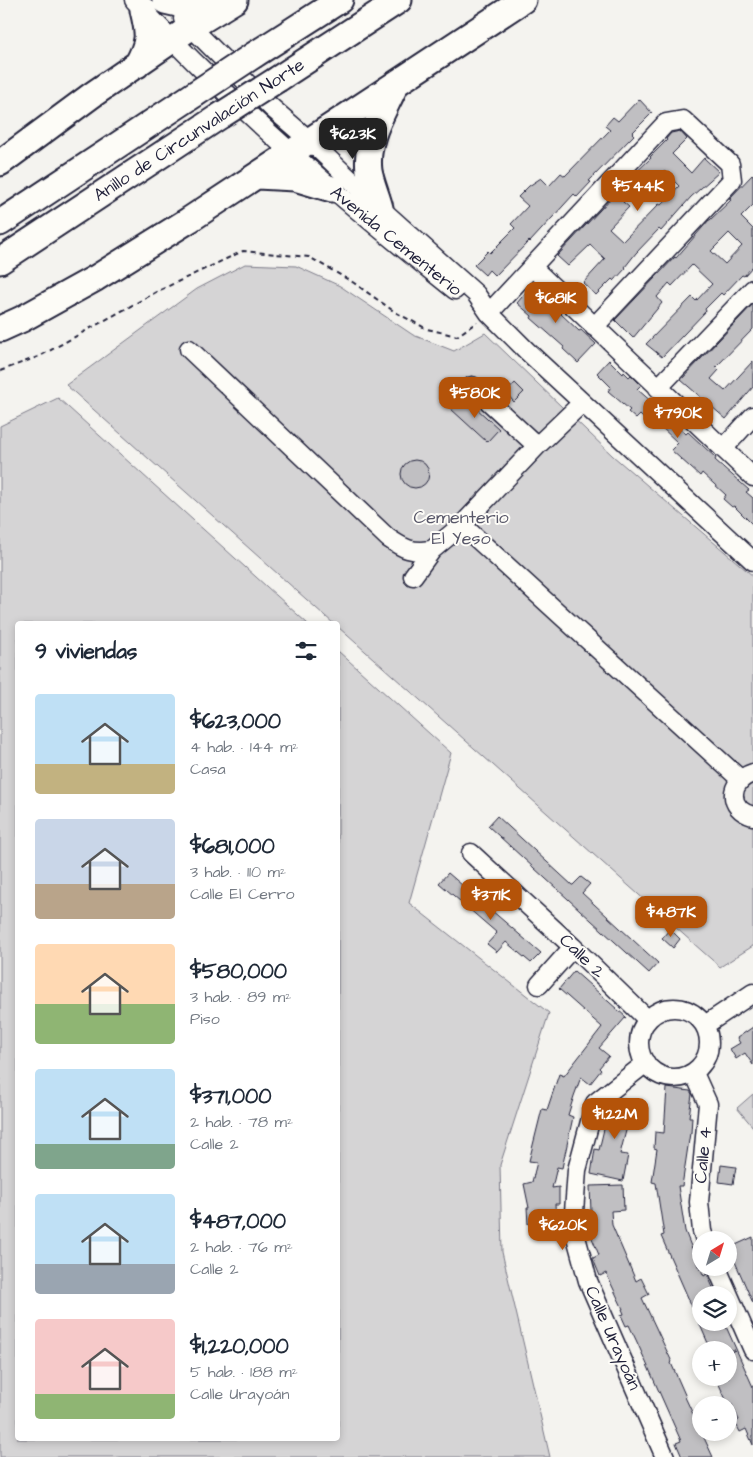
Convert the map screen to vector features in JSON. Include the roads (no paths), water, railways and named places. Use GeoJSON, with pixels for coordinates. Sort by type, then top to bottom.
{"type":"FeatureCollection","features":[{"type":"Feature","properties":{"kind":"highway"},"geometry":{"type":"LineString","coordinates":[[254,56],[264,38],[314,0]]}},
{"type":"Feature","properties":{"kind":"highway","name":"Anillo de Circunvalación Norte"},"geometry":{"type":"LineString","coordinates":[[0,223],[340,0]]}},
{"type":"Feature","properties":{"kind":"highway","name":"Anillo de Circunvalación Norte"},"geometry":{"type":"LineString","coordinates":[[0,261],[399,0]]}},
{"type":"Feature","properties":{"kind":"highway"},"geometry":{"type":"LineString","coordinates":[[0,329],[96,278],[258,176],[300,146],[524,0]]}},
{"type":"Feature","properties":{"kind":"highway"},"geometry":{"type":"LineString","coordinates":[[137,65],[148,42],[147,26],[151,3],[188,7],[227,5]]}},
{"type":"Feature","properties":{"kind":"highway"},"geometry":{"type":"LineString","coordinates":[[0,163],[92,95],[227,5]]}},
{"type":"Feature","properties":{"kind":"highway"},"geometry":{"type":"LineString","coordinates":[[380,208],[371,177],[369,152],[377,122],[396,84]]}},
{"type":"Feature","properties":{"kind":"highway"},"geometry":{"type":"LineString","coordinates":[[258,176],[295,178],[332,189]]}},
{"type":"Feature","properties":{"kind":"street","name":"Avenida Cementerio"},"geometry":{"type":"LineString","coordinates":[[151,3],[182,34],[250,116],[300,146],[380,208],[476,294],[489,313],[582,403],[753,561]]}},
{"type":"Feature","properties":{"kind":"street","name":"Avenida Cementerio"},"geometry":{"type":"LineString","coordinates":[[151,3],[182,34],[266,101],[332,189],[371,223],[466,299],[489,313]]}},
{"type":"Feature","properties":{"kind":"street"},"geometry":{"type":"LineString","coordinates":[[489,313],[666,123],[683,120],[730,164],[732,180],[594,327]]}},
{"type":"Feature","properties":{"kind":"street"},"geometry":{"type":"LineString","coordinates":[[532,267],[753,477]]}},
{"type":"Feature","properties":{"kind":"street"},"geometry":{"type":"LineString","coordinates":[[658,388],[753,288]]}},
{"type":"Feature","properties":{"kind":"street"},"geometry":{"type":"LineString","coordinates":[[188,348],[388,538],[403,548],[420,552],[432,550]]}},
{"type":"Feature","properties":{"kind":"street"},"geometry":{"type":"LineString","coordinates":[[472,386],[518,421],[537,446]]}},
{"type":"Feature","properties":{"kind":"street"},"geometry":{"type":"LineString","coordinates":[[413,576],[432,550],[462,525],[537,446],[582,403]]}},
{"type":"Feature","properties":{"kind":"street"},"geometry":{"type":"LineString","coordinates":[[722,448],[753,416]]}},
{"type":"Feature","properties":{"kind":"street"},"geometry":{"type":"LineString","coordinates":[[462,525],[746,776],[736,785],[734,799],[741,811],[753,816]]}},
{"type":"Feature","properties":{"kind":"street","name":"Calle 2"},"geometry":{"type":"LineString","coordinates":[[471,854],[573,947],[647,1019]]}},
{"type":"Feature","properties":{"kind":"street"},"geometry":{"type":"LineString","coordinates":[[538,985],[573,947]]}},
{"type":"Feature","properties":{"kind":"street"},"geometry":{"type":"LineString","coordinates":[[705,1024],[753,993]]}},
{"type":"Feature","properties":{"kind":"street"},"geometry":{"type":"LineString","coordinates":[[671,1007],[684,1008],[696,1014],[705,1024],[710,1042],[706,1060],[694,1073],[681,1078],[668,1078],[655,1073],[646,1064],[640,1053],[639,1041],[641,1030],[647,1019],[658,1011],[671,1007]]}},
{"type":"Feature","properties":{"kind":"street","name":"Calle Urayoán"},"geometry":{"type":"LineString","coordinates":[[646,1064],[595,1103],[577,1170],[573,1226],[588,1281],[666,1457]]}},
{"type":"Feature","properties":{"kind":"street","name":"Calle 4"},"geometry":{"type":"LineString","coordinates":[[694,1073],[708,1104],[699,1202],[702,1231]]}},
{"type":"Feature","properties":{"kind":"street"},"geometry":{"type":"LineString","coordinates":[[721,1276],[753,1350]]}},
{"type":"Feature","properties":{"kind":"park label","name":"Cementerio El Yeso"},"geometry":{"type":"Point","coordinates":[461,527]}}]}
